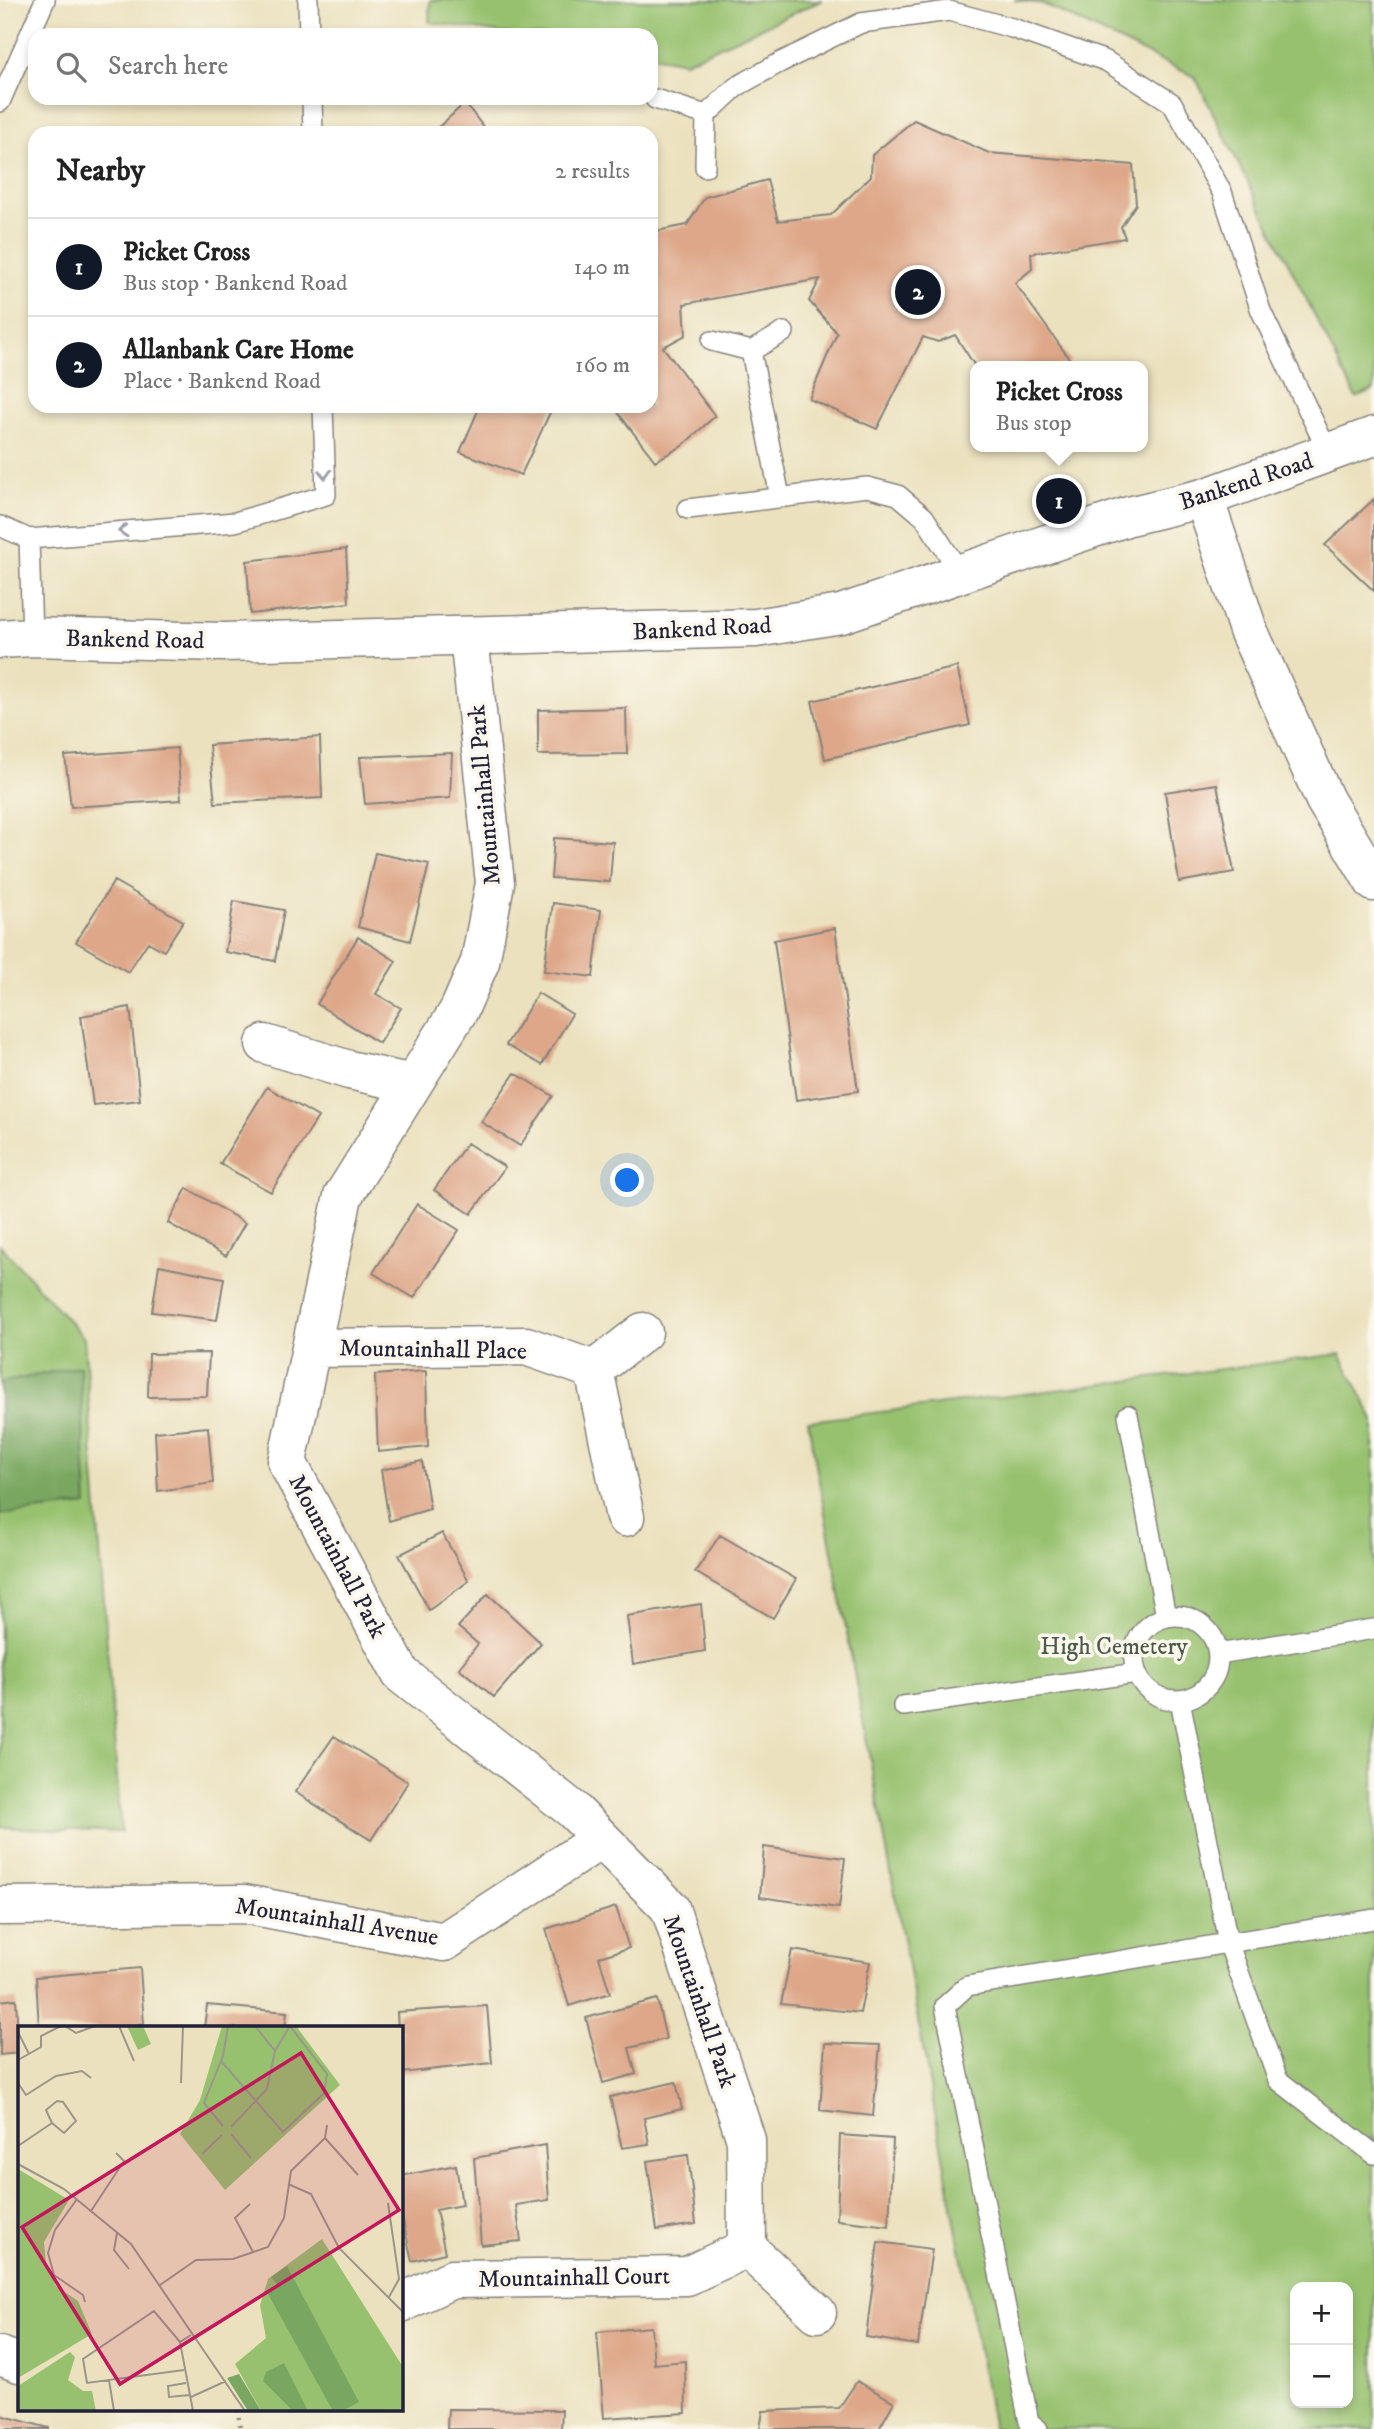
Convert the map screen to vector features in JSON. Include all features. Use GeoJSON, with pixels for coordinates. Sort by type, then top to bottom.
{"type":"FeatureCollection","features":[{"type":"Feature","properties":{"kind":"street","name":"Bankend Road"},"geometry":{"type":"LineString","coordinates":[[16,638],[224,642],[756,628],[841,614],[1129,516],[1204,498],[1374,436]]}},
{"type":"Feature","properties":{"kind":"street"},"geometry":{"type":"LineString","coordinates":[[1204,498],[1248,630],[1325,800],[1374,882]]}},
{"type":"Feature","properties":{"kind":"street","name":"Mountainhall Park"},"geometry":{"type":"LineString","coordinates":[[469,636],[495,884],[480,962],[459,1010],[343,1196],[287,1462],[401,1674],[573,1810],[670,1908],[746,2140],[747,2248]]}},
{"type":"Feature","properties":{"kind":"street"},"geometry":{"type":"LineString","coordinates":[[265,1044],[349,1070],[413,1084]]}},
{"type":"Feature","properties":{"kind":"street"},"geometry":{"type":"LineString","coordinates":[[625,1517],[594,1370],[643,1332]]}},
{"type":"Feature","properties":{"kind":"street","name":"Mountainhall Place"},"geometry":{"type":"LineString","coordinates":[[311,1349],[526,1346],[594,1370]]}},
{"type":"Feature","properties":{"kind":"street","name":"Mountainhall Avenue"},"geometry":{"type":"LineString","coordinates":[[0,1906],[244,1904],[444,1942],[601,1839]]}},
{"type":"Feature","properties":{"kind":"street"},"geometry":{"type":"LineString","coordinates":[[747,2248],[817,2313]]}},
{"type":"Feature","properties":{"kind":"street","name":"Mountainhall Court"},"geometry":{"type":"LineString","coordinates":[[402,2303],[452,2280],[687,2276],[747,2248]]}},
{"type":"Feature","properties":{"kind":"street"},"geometry":{"type":"LineString","coordinates":[[0,2356],[18,2363]]}},
{"type":"Feature","properties":{"kind":"lane"},"geometry":{"type":"LineString","coordinates":[[33,28],[45,0]]}},
{"type":"Feature","properties":{"kind":"lane"},"geometry":{"type":"LineString","coordinates":[[308,0],[309,28]]}},
{"type":"Feature","properties":{"kind":"lane"},"geometry":{"type":"LineString","coordinates":[[705,167],[706,115],[736,87],[861,23],[949,11],[1012,28],[1106,61],[1172,103],[1222,192],[1261,312],[1329,454]]}},
{"type":"Feature","properties":{"kind":"lane"},"geometry":{"type":"LineString","coordinates":[[0,102],[28,39]]}},
{"type":"Feature","properties":{"kind":"lane"},"geometry":{"type":"LineString","coordinates":[[658,100],[706,115]]}},
{"type":"Feature","properties":{"kind":"lane"},"geometry":{"type":"LineString","coordinates":[[312,105],[313,126]]}},
{"type":"Feature","properties":{"kind":"lane"},"geometry":{"type":"LineString","coordinates":[[712,341],[751,351],[784,332]]}},
{"type":"Feature","properties":{"kind":"lane"},"geometry":{"type":"LineString","coordinates":[[751,351],[780,498]]}},
{"type":"Feature","properties":{"kind":"lane"},"geometry":{"type":"LineString","coordinates":[[0,526],[29,539],[235,522],[326,495],[323,413]]}},
{"type":"Feature","properties":{"kind":"lane"},"geometry":{"type":"LineString","coordinates":[[688,509],[867,487],[898,495],[924,517],[961,574]]}},
{"type":"Feature","properties":{"kind":"lane"},"geometry":{"type":"LineString","coordinates":[[16,638],[29,539]]}},
{"type":"Feature","properties":{"kind":"lane"},"geometry":{"type":"LineString","coordinates":[[1128,1415],[1166,1617]]}},
{"type":"Feature","properties":{"kind":"lane"},"geometry":{"type":"LineString","coordinates":[[1180,1616],[1194,1620],[1206,1628],[1214,1640],[1218,1654],[1212,1679],[1203,1689],[1180,1700],[1154,1693],[1144,1685],[1134,1660],[1136,1645],[1142,1632],[1166,1617],[1180,1616]]}},
{"type":"Feature","properties":{"kind":"lane"},"geometry":{"type":"LineString","coordinates":[[1218,1654],[1374,1629]]}},
{"type":"Feature","properties":{"kind":"lane"},"geometry":{"type":"LineString","coordinates":[[903,1706],[1137,1673]]}},
{"type":"Feature","properties":{"kind":"lane"},"geometry":{"type":"LineString","coordinates":[[1180,1700],[1228,1942],[1278,2080],[1374,2154]]}},
{"type":"Feature","properties":{"kind":"lane"},"geometry":{"type":"LineString","coordinates":[[1038,2429],[1029,2422],[945,2006],[967,1986],[1374,1919]]}},
{"type":"Feature","properties":{"kind":"green space"},"geometry":{"type":"Polygon","coordinates":[[[430,0],[823,0],[685,62],[658,57],[658,28],[469,28],[429,22],[430,0]]]}},
{"type":"Feature","properties":{"kind":"green space"},"geometry":{"type":"Polygon","coordinates":[[[1014,0],[1374,0],[1374,390],[1356,398],[1195,77],[1043,4],[1014,0]]]}},
{"type":"Feature","properties":{"kind":"green space"},"geometry":{"type":"Polygon","coordinates":[[[0,1245],[84,1338],[121,1832],[0,1827],[0,1245]]]}},
{"type":"Feature","properties":{"kind":"green space","name":"High Cemetery"},"geometry":{"type":"Polygon","coordinates":[[[1340,1354],[1374,1420],[1374,2429],[993,2429],[808,1421],[1340,1354]]]}},
{"type":"Feature","properties":{"kind":"green space"},"geometry":{"type":"Polygon","coordinates":[[[80,1366],[87,1505],[0,1515],[0,1383],[80,1366]]]}},
{"type":"Feature","properties":{"kind":"building"},"geometry":{"type":"Polygon","coordinates":[[[463,105],[467,105],[483,126],[440,126],[463,105]]]}},
{"type":"Feature","properties":{"kind":"building"},"geometry":{"type":"Polygon","coordinates":[[[914,120],[989,153],[1133,165],[1136,204],[1121,227],[1125,238],[1031,253],[1032,269],[1015,283],[1071,361],[972,361],[955,335],[938,342],[923,337],[877,429],[809,399],[837,333],[809,301],[820,279],[684,304],[686,335],[663,347],[715,416],[681,447],[655,461],[618,413],[658,413],[658,231],[687,225],[705,197],[767,180],[778,221],[831,215],[871,176],[872,155],[914,120]]]}},
{"type":"Feature","properties":{"kind":"building"},"geometry":{"type":"Polygon","coordinates":[[[477,413],[550,413],[521,475],[460,452],[477,413]]]}},
{"type":"Feature","properties":{"kind":"building"},"geometry":{"type":"Polygon","coordinates":[[[1374,499],[1374,591],[1325,545],[1374,499]]]}},
{"type":"Feature","properties":{"kind":"building"},"geometry":{"type":"Polygon","coordinates":[[[346,549],[349,603],[250,614],[247,561],[346,549]]]}},
{"type":"Feature","properties":{"kind":"building"},"geometry":{"type":"Polygon","coordinates":[[[957,667],[970,725],[825,759],[812,701],[957,667]]]}},
{"type":"Feature","properties":{"kind":"building"},"geometry":{"type":"Polygon","coordinates":[[[626,708],[627,754],[538,755],[538,710],[626,708]]]}},
{"type":"Feature","properties":{"kind":"building"},"geometry":{"type":"Polygon","coordinates":[[[320,737],[322,798],[215,803],[209,745],[320,737]]]}},
{"type":"Feature","properties":{"kind":"building"},"geometry":{"type":"Polygon","coordinates":[[[177,748],[181,800],[71,807],[65,756],[177,748]]]}},
{"type":"Feature","properties":{"kind":"building"},"geometry":{"type":"Polygon","coordinates":[[[452,753],[450,798],[365,804],[360,757],[452,753]]]}},
{"type":"Feature","properties":{"kind":"building"},"geometry":{"type":"Polygon","coordinates":[[[1217,784],[1234,872],[1179,882],[1165,792],[1217,784]]]}},
{"type":"Feature","properties":{"kind":"building"},"geometry":{"type":"Polygon","coordinates":[[[554,838],[613,842],[610,882],[551,878],[554,838]]]}},
{"type":"Feature","properties":{"kind":"building"},"geometry":{"type":"Polygon","coordinates":[[[375,853],[429,864],[410,941],[358,927],[375,853]]]}},
{"type":"Feature","properties":{"kind":"building"},"geometry":{"type":"Polygon","coordinates":[[[114,881],[183,921],[164,951],[148,942],[128,972],[76,942],[114,881]]]}},
{"type":"Feature","properties":{"kind":"building"},"geometry":{"type":"Polygon","coordinates":[[[234,901],[284,910],[275,961],[225,952],[234,901]]]}},
{"type":"Feature","properties":{"kind":"building"},"geometry":{"type":"Polygon","coordinates":[[[553,903],[601,910],[593,977],[544,971],[553,903]]]}},
{"type":"Feature","properties":{"kind":"building"},"geometry":{"type":"Polygon","coordinates":[[[835,928],[858,1091],[796,1100],[774,940],[835,928]]]}},
{"type":"Feature","properties":{"kind":"building"},"geometry":{"type":"Polygon","coordinates":[[[358,937],[396,961],[376,994],[401,1008],[379,1043],[317,1004],[358,937]]]}},
{"type":"Feature","properties":{"kind":"building"},"geometry":{"type":"Polygon","coordinates":[[[538,993],[572,1014],[542,1065],[506,1045],[538,993]]]}},
{"type":"Feature","properties":{"kind":"building"},"geometry":{"type":"Polygon","coordinates":[[[130,1007],[140,1100],[93,1105],[81,1016],[130,1007]]]}},
{"type":"Feature","properties":{"kind":"building"},"geometry":{"type":"Polygon","coordinates":[[[515,1073],[553,1096],[520,1146],[481,1122],[515,1073]]]}},
{"type":"Feature","properties":{"kind":"building"},"geometry":{"type":"Polygon","coordinates":[[[267,1087],[318,1117],[271,1192],[220,1164],[267,1087]]]}},
{"type":"Feature","properties":{"kind":"building"},"geometry":{"type":"Polygon","coordinates":[[[467,1143],[505,1167],[471,1214],[434,1190],[467,1143]]]}},
{"type":"Feature","properties":{"kind":"building"},"geometry":{"type":"Polygon","coordinates":[[[187,1188],[245,1223],[226,1256],[168,1223],[187,1188]]]}},
{"type":"Feature","properties":{"kind":"building"},"geometry":{"type":"Polygon","coordinates":[[[417,1204],[459,1230],[414,1298],[373,1273],[417,1204]]]}},
{"type":"Feature","properties":{"kind":"building"},"geometry":{"type":"Polygon","coordinates":[[[159,1265],[224,1278],[217,1320],[152,1312],[159,1265]]]}},
{"type":"Feature","properties":{"kind":"building"},"geometry":{"type":"Polygon","coordinates":[[[209,1353],[207,1396],[148,1397],[149,1354],[209,1353]]]}},
{"type":"Feature","properties":{"kind":"building"},"geometry":{"type":"Polygon","coordinates":[[[426,1371],[428,1447],[378,1452],[375,1375],[426,1371]]]}},
{"type":"Feature","properties":{"kind":"building"},"geometry":{"type":"Polygon","coordinates":[[[208,1427],[213,1483],[158,1491],[155,1432],[208,1427]]]}},
{"type":"Feature","properties":{"kind":"building"},"geometry":{"type":"Polygon","coordinates":[[[422,1461],[430,1509],[389,1521],[381,1470],[422,1461]]]}},
{"type":"Feature","properties":{"kind":"building"},"geometry":{"type":"Polygon","coordinates":[[[442,1533],[469,1581],[429,1610],[399,1555],[442,1533]]]}},
{"type":"Feature","properties":{"kind":"building"},"geometry":{"type":"Polygon","coordinates":[[[720,1535],[796,1579],[773,1618],[695,1572],[720,1535]]]}},
{"type":"Feature","properties":{"kind":"building"},"geometry":{"type":"Polygon","coordinates":[[[488,1594],[541,1643],[494,1697],[459,1668],[478,1644],[458,1627],[488,1594]]]}},
{"type":"Feature","properties":{"kind":"building"},"geometry":{"type":"Polygon","coordinates":[[[701,1604],[705,1651],[633,1664],[627,1616],[701,1604]]]}},
{"type":"Feature","properties":{"kind":"building"},"geometry":{"type":"Polygon","coordinates":[[[334,1736],[408,1782],[371,1840],[295,1792],[334,1736]]]}},
{"type":"Feature","properties":{"kind":"building"},"geometry":{"type":"Polygon","coordinates":[[[764,1847],[845,1858],[839,1908],[760,1897],[764,1847]]]}},
{"type":"Feature","properties":{"kind":"building"},"geometry":{"type":"Polygon","coordinates":[[[616,1907],[629,1948],[599,1957],[610,1993],[569,2006],[546,1929],[616,1907]]]}},
{"type":"Feature","properties":{"kind":"building"},"geometry":{"type":"Polygon","coordinates":[[[792,1950],[870,1962],[860,2013],[781,2004],[792,1950]]]}},
{"type":"Feature","properties":{"kind":"building"},"geometry":{"type":"Polygon","coordinates":[[[140,1968],[144,2024],[39,2026],[36,1977],[140,1968]]]}},
{"type":"Feature","properties":{"kind":"building"},"geometry":{"type":"Polygon","coordinates":[[[16,1999],[18,2053],[0,2055],[0,2001],[16,1999]]]}},
{"type":"Feature","properties":{"kind":"building"},"geometry":{"type":"Polygon","coordinates":[[[657,1999],[666,2039],[629,2048],[636,2074],[603,2083],[586,2018],[657,1999]]]}},
{"type":"Feature","properties":{"kind":"building"},"geometry":{"type":"Polygon","coordinates":[[[207,2005],[287,2012],[285,2026],[204,2026],[207,2005]]]}},
{"type":"Feature","properties":{"kind":"building"},"geometry":{"type":"Polygon","coordinates":[[[487,2006],[492,2063],[402,2073],[402,2026],[398,2026],[397,2012],[487,2006]]]}},
{"type":"Feature","properties":{"kind":"building"},"geometry":{"type":"Polygon","coordinates":[[[825,2043],[880,2045],[873,2116],[820,2110],[825,2043]]]}},
{"type":"Feature","properties":{"kind":"building"},"geometry":{"type":"Polygon","coordinates":[[[676,2082],[682,2109],[644,2118],[649,2144],[622,2148],[610,2097],[676,2082]]]}},
{"type":"Feature","properties":{"kind":"building"},"geometry":{"type":"Polygon","coordinates":[[[840,2135],[893,2139],[889,2226],[837,2220],[840,2135]]]}},
{"type":"Feature","properties":{"kind":"building"},"geometry":{"type":"Polygon","coordinates":[[[545,2145],[549,2200],[516,2205],[521,2241],[481,2245],[474,2158],[545,2145]]]}},
{"type":"Feature","properties":{"kind":"building"},"geometry":{"type":"Polygon","coordinates":[[[688,2155],[696,2224],[657,2230],[647,2161],[688,2155]]]}},
{"type":"Feature","properties":{"kind":"building"},"geometry":{"type":"Polygon","coordinates":[[[456,2165],[462,2205],[436,2210],[445,2253],[412,2261],[402,2216],[402,2176],[456,2165]]]}},
{"type":"Feature","properties":{"kind":"building"},"geometry":{"type":"Polygon","coordinates":[[[878,2242],[932,2249],[918,2345],[866,2337],[878,2242]]]}},
{"type":"Feature","properties":{"kind":"building"},"geometry":{"type":"Polygon","coordinates":[[[651,2327],[654,2364],[685,2361],[686,2413],[604,2418],[597,2332],[651,2327]]]}},
{"type":"Feature","properties":{"kind":"building"},"geometry":{"type":"Polygon","coordinates":[[[857,2381],[894,2402],[879,2429],[760,2429],[763,2411],[839,2408],[857,2381]]]}},
{"type":"Feature","properties":{"kind":"building"},"geometry":{"type":"Polygon","coordinates":[[[448,2409],[562,2410],[561,2429],[447,2429],[448,2409]]]}},
{"type":"Feature","properties":{"kind":"building"},"geometry":{"type":"Polygon","coordinates":[[[0,2415],[49,2428],[49,2429],[0,2429],[0,2415]]]}},
{"type":"Feature","properties":{"kind":"place","name":"Allanbank Care Home"},"geometry":{"type":"Point","coordinates":[918,292]}},
{"type":"Feature","properties":{"kind":"place","name":"Picket Cross"},"geometry":{"type":"Point","coordinates":[1059,501]}}]}
